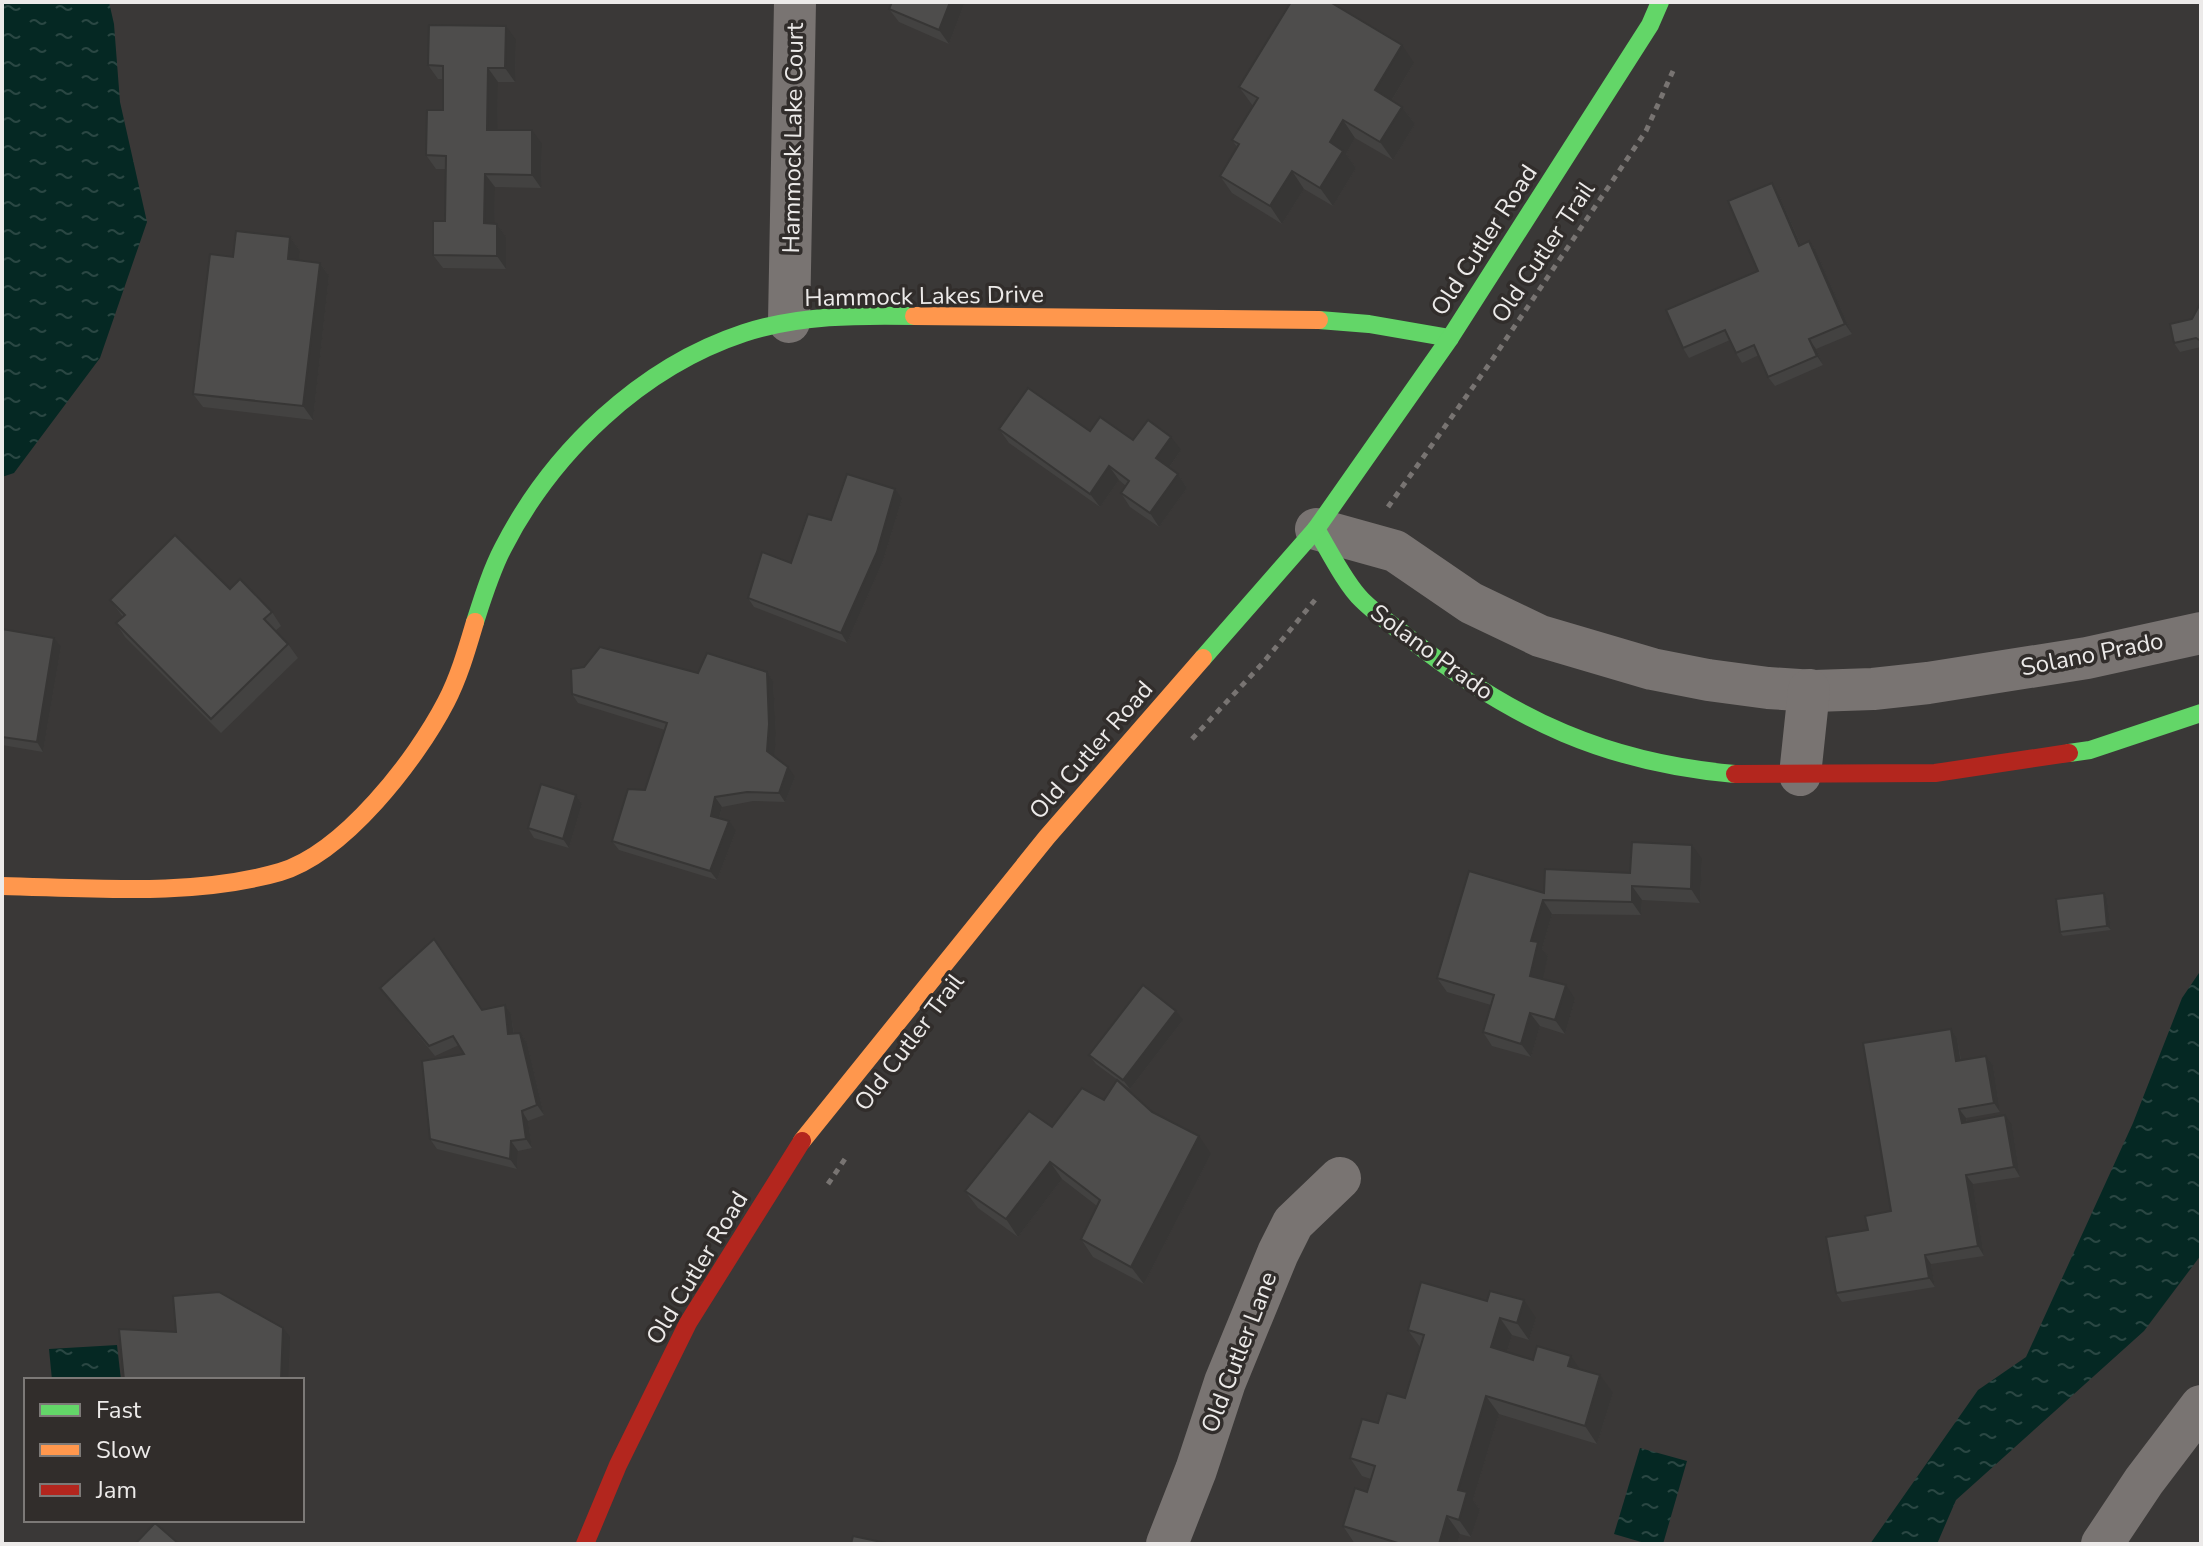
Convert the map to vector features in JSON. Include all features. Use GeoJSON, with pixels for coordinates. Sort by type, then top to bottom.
{"type":"FeatureCollection","features":[{"type":"Feature","properties":{"kind":"street","name":"Hammock Lake Court"},"geometry":{"type":"LineString","coordinates":[[789,322],[795,2]]}},
{"type":"Feature","properties":{"kind":"street","name":"Old Cutler Road"},"geometry":{"type":"LineString","coordinates":[[585,1544],[618,1465],[688,1323],[802,1141],[1047,837],[1316,529],[1450,338],[1650,25],[1660,2]]}},
{"type":"Feature","properties":{"kind":"street","name":"Hammock Lakes Drive"},"geometry":{"type":"LineString","coordinates":[[2,886],[200,884],[277,873],[309,861],[356,821],[424,739],[453,687],[502,550],[541,490],[583,439],[622,401],[681,361],[745,332],[789,322],[864,317],[1313,319],[1369,324],[1450,338]]}},
{"type":"Feature","properties":{"kind":"street","name":"Solano Prado"},"geometry":{"type":"LineString","coordinates":[[1316,529],[1395,551],[1471,603],[1540,636],[1652,669],[1768,688],[1873,689],[1928,683],[2087,658],[2201,633]]}},
{"type":"Feature","properties":{"kind":"street","name":"Solano Prado"},"geometry":{"type":"LineString","coordinates":[[1316,529],[1360,599],[1449,669],[1542,725],[1616,754],[1660,764],[1737,774],[1935,773],[2090,750],[2201,713]]}},
{"type":"Feature","properties":{"kind":"street"},"geometry":{"type":"LineString","coordinates":[[1800,775],[1809,690]]}},
{"type":"Feature","properties":{"kind":"street","name":"Old Cutler Lane"},"geometry":{"type":"LineString","coordinates":[[1167,1544],[1225,1382],[1278,1253],[1293,1223],[1340,1178]]}},
{"type":"Feature","properties":{"kind":"street"},"geometry":{"type":"LineString","coordinates":[[2102,1544],[2144,1481],[2201,1406]]}},
{"type":"Feature","properties":{"kind":"path","name":"Old Cutler Trail"},"geometry":{"type":"LineString","coordinates":[[1389,505],[1490,363],[1646,131],[1678,62]]}},
{"type":"Feature","properties":{"kind":"path"},"geometry":{"type":"LineString","coordinates":[[1182,750],[1304,614]]}},
{"type":"Feature","properties":{"kind":"path"},"geometry":{"type":"LineString","coordinates":[[823,1191],[850,1152]]}},
{"type":"Feature","properties":{"kind":"water"},"geometry":{"type":"Polygon","coordinates":[[[2,2],[109,2],[114,24],[120,102],[147,222],[100,358],[14,473],[2,477],[2,2]]]}},
{"type":"Feature","properties":{"kind":"water"},"geometry":{"type":"Polygon","coordinates":[[[2201,970],[2201,1255],[2144,1331],[1956,1500],[1937,1544],[1870,1544],[1978,1390],[2026,1357],[2133,1123],[2182,998],[2201,970]]]}},
{"type":"Feature","properties":{"kind":"water"},"geometry":{"type":"Polygon","coordinates":[[[117,1345],[121,1378],[52,1378],[49,1349],[117,1345]]]}},
{"type":"Feature","properties":{"kind":"water"},"geometry":{"type":"Polygon","coordinates":[[[1640,1448],[1687,1461],[1663,1544],[1648,1544],[1614,1534],[1640,1448]]]}},
{"type":"Feature","properties":{"kind":"building"},"geometry":{"type":"Polygon","coordinates":[[[892,2],[950,2],[939,30],[889,9],[892,2]]]}},
{"type":"Feature","properties":{"kind":"building"},"geometry":{"type":"Polygon","coordinates":[[[1291,2],[1330,2],[1402,45],[1375,90],[1402,107],[1380,142],[1343,120],[1330,142],[1343,151],[1320,188],[1292,171],[1270,206],[1220,176],[1239,144],[1232,140],[1258,98],[1239,87],[1291,2]]]}},
{"type":"Feature","properties":{"kind":"building"},"geometry":{"type":"Polygon","coordinates":[[[429,25],[506,26],[505,68],[488,68],[487,130],[532,130],[532,175],[485,174],[484,223],[497,224],[497,256],[433,255],[433,221],[445,221],[446,156],[426,155],[427,110],[443,110],[443,66],[428,65],[429,25]]]}},
{"type":"Feature","properties":{"kind":"building"},"geometry":{"type":"Polygon","coordinates":[[[1772,183],[1799,246],[1809,241],[1845,324],[1809,339],[1817,356],[1768,377],[1754,345],[1736,353],[1725,330],[1683,348],[1666,310],[1758,271],[1728,201],[1772,183]]]}},
{"type":"Feature","properties":{"kind":"building"},"geometry":{"type":"Polygon","coordinates":[[[236,231],[290,237],[288,259],[320,263],[303,406],[193,394],[210,254],[233,257],[236,231]]]}},
{"type":"Feature","properties":{"kind":"building"},"geometry":{"type":"Polygon","coordinates":[[[2201,302],[2201,341],[2196,338],[2174,343],[2170,324],[2192,319],[2201,302]]]}},
{"type":"Feature","properties":{"kind":"building"},"geometry":{"type":"Polygon","coordinates":[[[1028,388],[1090,431],[1100,417],[1133,440],[1148,420],[1171,437],[1156,458],[1178,474],[1150,513],[1121,493],[1129,481],[1109,466],[1090,494],[999,429],[1028,388]]]}},
{"type":"Feature","properties":{"kind":"building"},"geometry":{"type":"Polygon","coordinates":[[[847,474],[895,489],[877,552],[841,633],[748,598],[762,552],[791,563],[808,514],[831,520],[847,474]]]}},
{"type":"Feature","properties":{"kind":"building"},"geometry":{"type":"Polygon","coordinates":[[[175,535],[230,589],[240,579],[272,612],[264,619],[288,644],[211,719],[116,623],[125,615],[110,600],[175,535]]]}},
{"type":"Feature","properties":{"kind":"building"},"geometry":{"type":"Polygon","coordinates":[[[2,629],[54,638],[37,742],[2,737],[2,629]]]}},
{"type":"Feature","properties":{"kind":"building"},"geometry":{"type":"Polygon","coordinates":[[[600,647],[698,673],[707,653],[767,672],[767,751],[788,767],[779,793],[747,792],[715,797],[711,816],[729,821],[710,871],[612,841],[628,789],[645,790],[667,723],[572,694],[571,669],[584,667],[600,647]]]}},
{"type":"Feature","properties":{"kind":"building"},"geometry":{"type":"Polygon","coordinates":[[[541,784],[576,795],[563,839],[528,828],[541,784]]]}},
{"type":"Feature","properties":{"kind":"building"},"geometry":{"type":"Polygon","coordinates":[[[1632,842],[1692,845],[1691,889],[1632,886],[1632,902],[1543,900],[1531,941],[1538,942],[1530,976],[1566,985],[1555,1020],[1530,1013],[1521,1044],[1483,1032],[1494,995],[1437,978],[1469,871],[1544,893],[1545,869],[1630,873],[1632,842]]]}},
{"type":"Feature","properties":{"kind":"building"},"geometry":{"type":"Polygon","coordinates":[[[2104,893],[2107,926],[2060,932],[2056,899],[2104,893]]]}},
{"type":"Feature","properties":{"kind":"building"},"geometry":{"type":"Polygon","coordinates":[[[434,939],[482,1010],[505,1005],[508,1034],[520,1033],[537,1105],[522,1111],[526,1139],[511,1141],[510,1159],[430,1139],[422,1061],[464,1054],[453,1036],[429,1046],[380,988],[434,939]]]}},
{"type":"Feature","properties":{"kind":"building"},"geometry":{"type":"Polygon","coordinates":[[[1143,985],[1176,1011],[1123,1080],[1089,1055],[1143,985]]]}},
{"type":"Feature","properties":{"kind":"building"},"geometry":{"type":"Polygon","coordinates":[[[1951,1029],[1956,1061],[1986,1056],[1994,1103],[1959,1109],[1962,1123],[2005,1115],[2014,1167],[1966,1175],[1978,1246],[1925,1255],[1929,1278],[1836,1293],[1826,1237],[1868,1230],[1865,1216],[1891,1211],[1863,1043],[1951,1029]]]}},
{"type":"Feature","properties":{"kind":"building"},"geometry":{"type":"Polygon","coordinates":[[[1117,1080],[1152,1112],[1199,1136],[1131,1267],[1081,1239],[1100,1200],[1050,1162],[1006,1219],[965,1191],[1029,1111],[1052,1127],[1082,1088],[1104,1100],[1117,1080]]]}},
{"type":"Feature","properties":{"kind":"building"},"geometry":{"type":"Polygon","coordinates":[[[1421,1282],[1487,1301],[1490,1291],[1524,1300],[1517,1323],[1500,1318],[1491,1347],[1533,1360],[1537,1346],[1571,1356],[1568,1366],[1600,1375],[1585,1426],[1486,1396],[1458,1490],[1467,1492],[1459,1520],[1447,1516],[1439,1544],[1401,1544],[1343,1526],[1355,1488],[1367,1492],[1375,1466],[1350,1458],[1362,1419],[1378,1423],[1387,1393],[1405,1398],[1424,1335],[1408,1330],[1421,1282]]]}},
{"type":"Feature","properties":{"kind":"building"},"geometry":{"type":"Polygon","coordinates":[[[219,1292],[283,1328],[281,1378],[124,1378],[119,1329],[176,1332],[173,1296],[219,1292]]]}},
{"type":"Feature","properties":{"kind":"building"},"geometry":{"type":"Polygon","coordinates":[[[155,1523],[179,1544],[135,1544],[155,1523]]]}},
{"type":"Feature","properties":{"kind":"building"},"geometry":{"type":"Polygon","coordinates":[[[853,1536],[891,1544],[851,1544],[853,1536]]]}},
{"type":"Feature","properties":{"kind":"traffic: fast"},"geometry":{"type":"LineString","coordinates":[[1203,658],[1316,529],[1450,338],[1650,25],[1660,2]]}},
{"type":"Feature","properties":{"kind":"traffic: fast"},"geometry":{"type":"LineString","coordinates":[[475,622],[495,566],[523,513],[574,447],[603,417],[635,391],[706,348],[765,327],[829,317],[914,316]]}},
{"type":"Feature","properties":{"kind":"traffic: fast"},"geometry":{"type":"LineString","coordinates":[[1319,320],[1369,324],[1450,338]]}},
{"type":"Feature","properties":{"kind":"traffic: fast"},"geometry":{"type":"LineString","coordinates":[[1316,529],[1362,600],[1451,670],[1488,694],[1564,733],[1604,748],[1645,760],[1735,774]]}},
{"type":"Feature","properties":{"kind":"traffic: fast"},"geometry":{"type":"LineString","coordinates":[[2069,753],[2090,750],[2201,713]]}},
{"type":"Feature","properties":{"kind":"traffic: slow"},"geometry":{"type":"LineString","coordinates":[[914,316],[1319,320]]}},
{"type":"Feature","properties":{"kind":"traffic: slow"},"geometry":{"type":"LineString","coordinates":[[2,886],[178,888],[247,880],[304,862],[353,825],[376,802],[416,750],[451,692],[475,622]]}},
{"type":"Feature","properties":{"kind":"traffic: slow"},"geometry":{"type":"LineString","coordinates":[[802,1141],[1047,837],[1203,658]]}},
{"type":"Feature","properties":{"kind":"traffic: jam"},"geometry":{"type":"LineString","coordinates":[[1735,774],[1935,773],[2069,753]]}},
{"type":"Feature","properties":{"kind":"traffic: jam"},"geometry":{"type":"LineString","coordinates":[[585,1544],[618,1465],[688,1323],[802,1141]]}}]}
